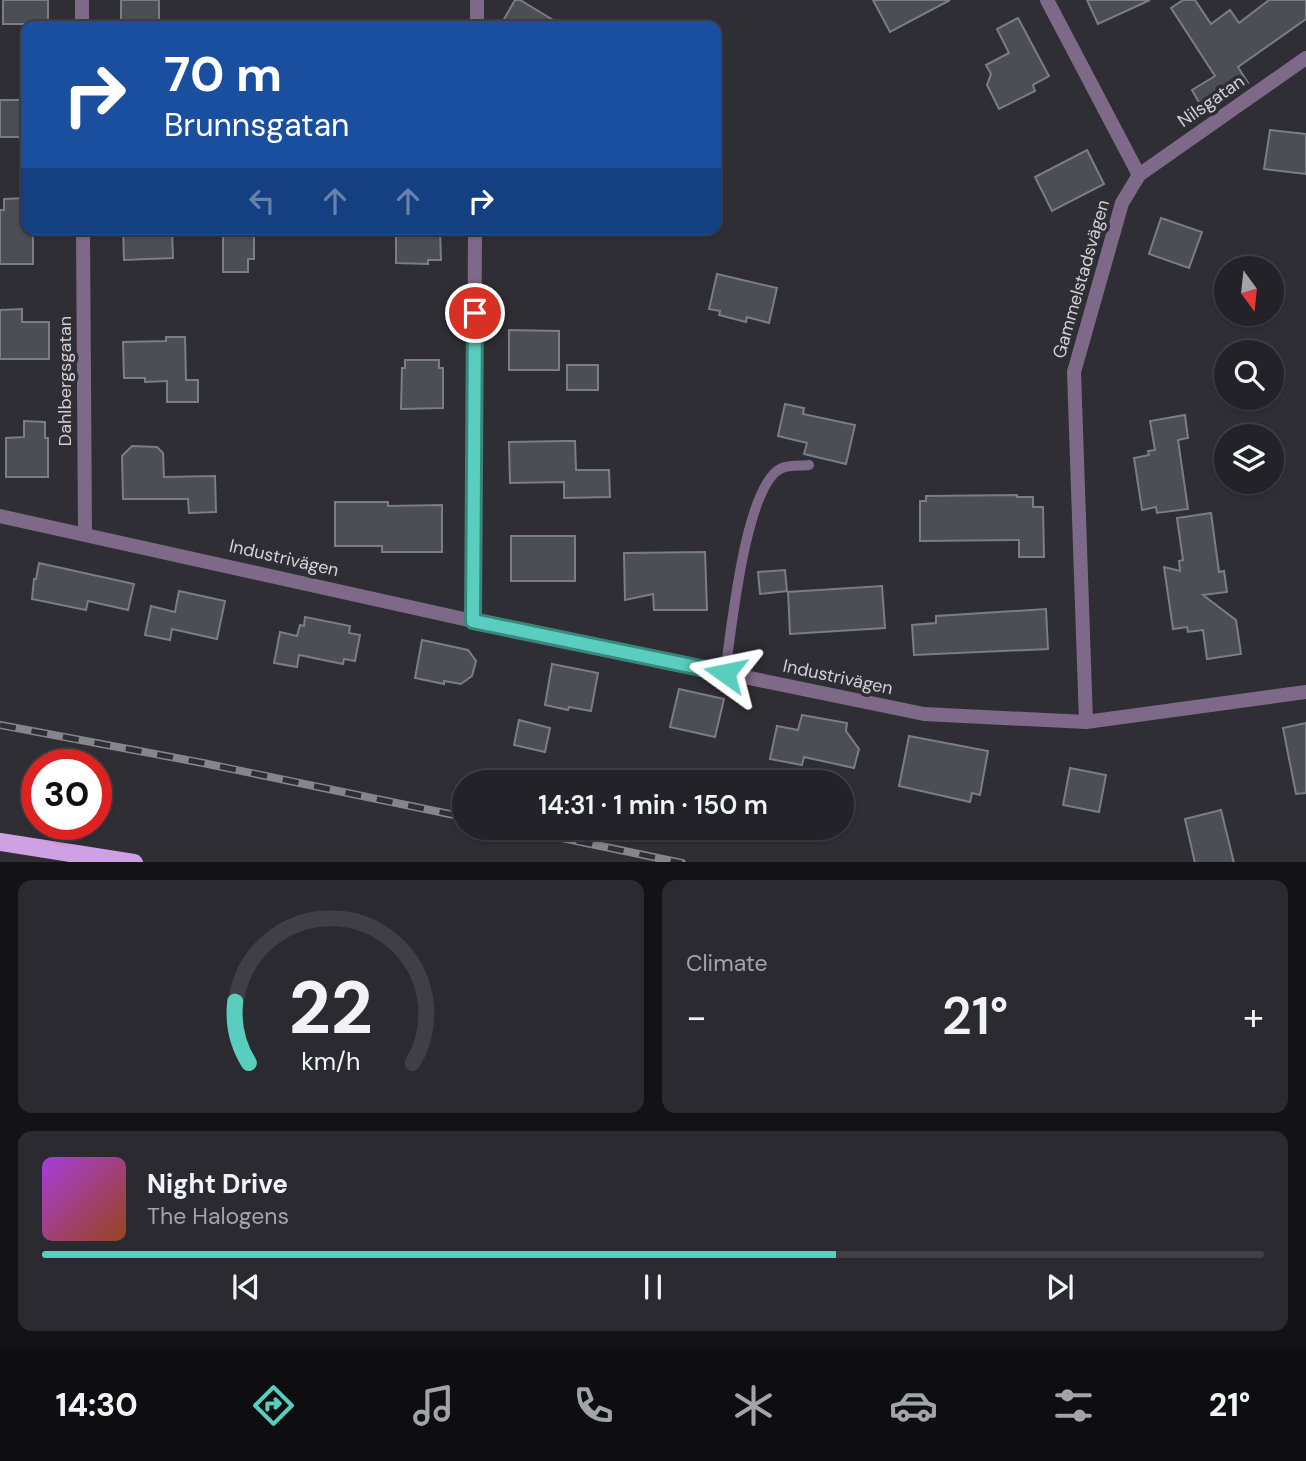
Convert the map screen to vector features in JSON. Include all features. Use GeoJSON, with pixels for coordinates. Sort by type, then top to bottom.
{"type":"FeatureCollection","features":[{"type":"Feature","properties":{"kind":"main road"},"geometry":{"type":"LineString","coordinates":[[0,842],[128,862]]}},
{"type":"Feature","properties":{"kind":"street"},"geometry":{"type":"LineString","coordinates":[[82,0],[82,21]]}},
{"type":"Feature","properties":{"kind":"street"},"geometry":{"type":"LineString","coordinates":[[477,0],[477,21]]}},
{"type":"Feature","properties":{"kind":"street"},"geometry":{"type":"LineString","coordinates":[[1047,0],[1139,175]]}},
{"type":"Feature","properties":{"kind":"street","name":"Nilsgatan"},"geometry":{"type":"LineString","coordinates":[[1139,175],[1306,58]]}},
{"type":"Feature","properties":{"kind":"street","name":"Gammelstadsvägen"},"geometry":{"type":"LineString","coordinates":[[1086,722],[1074,372],[1122,203],[1139,175]]}},
{"type":"Feature","properties":{"kind":"street","name":"Dahlbergsgatan"},"geometry":{"type":"LineString","coordinates":[[83,235],[85,533]]}},
{"type":"Feature","properties":{"kind":"street"},"geometry":{"type":"LineString","coordinates":[[473,621],[475,235]]}},
{"type":"Feature","properties":{"kind":"street","name":"Industrivägen"},"geometry":{"type":"LineString","coordinates":[[0,516],[473,621],[924,714],[1086,722],[1306,692]]}},
{"type":"Feature","properties":{"kind":"lane"},"geometry":{"type":"LineString","coordinates":[[725,673],[743,552],[762,488],[780,468],[809,465]]}},
{"type":"Feature","properties":{"kind":"building"},"geometry":{"type":"Polygon","coordinates":[[[3,0],[48,0],[48,21],[3,24],[3,0]]]}},
{"type":"Feature","properties":{"kind":"building"},"geometry":{"type":"Polygon","coordinates":[[[121,0],[159,0],[159,21],[121,21],[121,0]]]}},
{"type":"Feature","properties":{"kind":"building"},"geometry":{"type":"Polygon","coordinates":[[[515,0],[520,0],[555,21],[503,21],[515,0]]]}},
{"type":"Feature","properties":{"kind":"building"},"geometry":{"type":"Polygon","coordinates":[[[873,0],[950,0],[890,32],[873,0]]]}},
{"type":"Feature","properties":{"kind":"building"},"geometry":{"type":"Polygon","coordinates":[[[1087,0],[1150,0],[1098,24],[1087,0]]]}},
{"type":"Feature","properties":{"kind":"building"},"geometry":{"type":"Polygon","coordinates":[[[1183,0],[1195,0],[1211,24],[1230,10],[1239,23],[1269,0],[1306,0],[1306,19],[1238,67],[1248,83],[1204,111],[1192,90],[1215,76],[1171,8],[1183,0]]]}},
{"type":"Feature","properties":{"kind":"building"},"geometry":{"type":"Polygon","coordinates":[[[1018,18],[1049,76],[1033,85],[1035,91],[999,109],[987,85],[991,74],[986,65],[1009,53],[997,29],[1018,18]]]}},
{"type":"Feature","properties":{"kind":"building"},"geometry":{"type":"Polygon","coordinates":[[[0,100],[21,100],[21,137],[0,137],[0,100]]]}},
{"type":"Feature","properties":{"kind":"building"},"geometry":{"type":"Polygon","coordinates":[[[1270,130],[1306,134],[1306,174],[1264,169],[1270,130]]]}},
{"type":"Feature","properties":{"kind":"building"},"geometry":{"type":"Polygon","coordinates":[[[1087,150],[1104,184],[1052,211],[1035,177],[1087,150]]]}},
{"type":"Feature","properties":{"kind":"building"},"geometry":{"type":"Polygon","coordinates":[[[21,198],[21,235],[33,235],[33,264],[0,264],[0,210],[4,210],[4,199],[21,198]]]}},
{"type":"Feature","properties":{"kind":"building"},"geometry":{"type":"Polygon","coordinates":[[[1161,218],[1202,232],[1189,268],[1149,254],[1161,218]]]}},
{"type":"Feature","properties":{"kind":"building"},"geometry":{"type":"Polygon","coordinates":[[[123,235],[172,235],[173,258],[124,260],[123,235]]]}},
{"type":"Feature","properties":{"kind":"building"},"geometry":{"type":"Polygon","coordinates":[[[223,235],[254,235],[254,259],[248,259],[248,272],[223,272],[223,235]]]}},
{"type":"Feature","properties":{"kind":"building"},"geometry":{"type":"Polygon","coordinates":[[[396,235],[440,235],[441,260],[428,260],[428,264],[396,263],[396,235]]]}},
{"type":"Feature","properties":{"kind":"building"},"geometry":{"type":"Polygon","coordinates":[[[717,274],[777,288],[769,323],[747,317],[746,322],[719,315],[720,311],[709,309],[717,274]]]}},
{"type":"Feature","properties":{"kind":"building"},"geometry":{"type":"Polygon","coordinates":[[[22,309],[22,322],[49,322],[49,359],[0,359],[0,310],[22,309]]]}},
{"type":"Feature","properties":{"kind":"building"},"geometry":{"type":"Polygon","coordinates":[[[509,330],[559,331],[559,370],[509,370],[509,330]]]}},
{"type":"Feature","properties":{"kind":"building"},"geometry":{"type":"Polygon","coordinates":[[[166,337],[185,337],[186,380],[198,380],[198,402],[167,402],[167,381],[145,382],[145,378],[124,378],[123,342],[166,341],[166,337]]]}},
{"type":"Feature","properties":{"kind":"building"},"geometry":{"type":"Polygon","coordinates":[[[405,360],[439,360],[439,368],[443,368],[443,408],[401,409],[402,368],[405,368],[405,360]]]}},
{"type":"Feature","properties":{"kind":"building"},"geometry":{"type":"Polygon","coordinates":[[[567,365],[598,365],[598,390],[567,390],[567,365]]]}},
{"type":"Feature","properties":{"kind":"building"},"geometry":{"type":"Polygon","coordinates":[[[785,404],[804,408],[803,414],[855,425],[846,464],[804,454],[807,443],[778,436],[785,404]]]}},
{"type":"Feature","properties":{"kind":"building"},"geometry":{"type":"Polygon","coordinates":[[[1185,415],[1188,438],[1178,440],[1188,509],[1157,513],[1156,507],[1142,510],[1134,458],[1149,455],[1148,451],[1155,450],[1150,421],[1185,415]]]}},
{"type":"Feature","properties":{"kind":"building"},"geometry":{"type":"Polygon","coordinates":[[[24,421],[45,422],[45,438],[48,438],[48,477],[6,477],[6,438],[24,437],[24,421]]]}},
{"type":"Feature","properties":{"kind":"building"},"geometry":{"type":"Polygon","coordinates":[[[575,441],[576,470],[609,470],[610,497],[564,498],[564,482],[510,483],[509,442],[575,441]]]}},
{"type":"Feature","properties":{"kind":"building"},"geometry":{"type":"Polygon","coordinates":[[[132,446],[157,447],[163,453],[164,477],[215,476],[216,512],[189,513],[188,499],[123,499],[122,456],[132,446]]]}},
{"type":"Feature","properties":{"kind":"building"},"geometry":{"type":"Polygon","coordinates":[[[926,496],[1033,497],[1033,507],[1043,507],[1044,557],[1019,557],[1019,540],[920,541],[920,501],[926,501],[926,496]]]}},
{"type":"Feature","properties":{"kind":"building"},"geometry":{"type":"Polygon","coordinates":[[[335,502],[388,502],[388,506],[442,505],[442,552],[382,552],[382,546],[335,546],[335,502]]]}},
{"type":"Feature","properties":{"kind":"building"},"geometry":{"type":"Polygon","coordinates":[[[1211,513],[1219,572],[1224,571],[1227,592],[1203,595],[1236,620],[1241,654],[1207,659],[1203,630],[1188,632],[1187,627],[1173,629],[1164,567],[1180,571],[1179,561],[1183,560],[1177,518],[1211,513]]]}},
{"type":"Feature","properties":{"kind":"building"},"geometry":{"type":"Polygon","coordinates":[[[511,536],[575,536],[575,581],[511,581],[511,536]]]}},
{"type":"Feature","properties":{"kind":"building"},"geometry":{"type":"Polygon","coordinates":[[[705,552],[707,610],[654,610],[653,594],[625,600],[624,553],[705,552]]]}},
{"type":"Feature","properties":{"kind":"building"},"geometry":{"type":"Polygon","coordinates":[[[39,563],[134,584],[128,610],[88,601],[86,610],[32,599],[39,563]]]}},
{"type":"Feature","properties":{"kind":"building"},"geometry":{"type":"Polygon","coordinates":[[[785,570],[787,591],[760,594],[758,572],[785,570]]]}},
{"type":"Feature","properties":{"kind":"building"},"geometry":{"type":"Polygon","coordinates":[[[882,586],[885,628],[790,634],[788,592],[882,586]]]}},
{"type":"Feature","properties":{"kind":"building"},"geometry":{"type":"Polygon","coordinates":[[[179,591],[225,601],[217,639],[172,629],[170,640],[145,635],[151,606],[175,612],[179,591]]]}},
{"type":"Feature","properties":{"kind":"building"},"geometry":{"type":"Polygon","coordinates":[[[1046,609],[1048,649],[914,655],[912,625],[936,623],[936,616],[1046,609]]]}},
{"type":"Feature","properties":{"kind":"building"},"geometry":{"type":"Polygon","coordinates":[[[305,617],[350,626],[349,633],[360,635],[355,661],[344,659],[343,664],[299,655],[297,667],[274,663],[280,632],[297,636],[300,625],[304,626],[305,617]]]}},
{"type":"Feature","properties":{"kind":"building"},"geometry":{"type":"Polygon","coordinates":[[[422,640],[468,650],[476,661],[472,676],[461,684],[444,681],[444,684],[415,678],[422,640]]]}},
{"type":"Feature","properties":{"kind":"building"},"geometry":{"type":"Polygon","coordinates":[[[552,664],[598,673],[591,711],[545,705],[552,664]]]}},
{"type":"Feature","properties":{"kind":"building"},"geometry":{"type":"Polygon","coordinates":[[[679,689],[724,699],[715,737],[670,727],[679,689]]]}},
{"type":"Feature","properties":{"kind":"building"},"geometry":{"type":"Polygon","coordinates":[[[802,715],[847,723],[846,731],[859,749],[854,768],[804,757],[802,765],[770,759],[777,726],[798,730],[802,715]]]}},
{"type":"Feature","properties":{"kind":"building"},"geometry":{"type":"Polygon","coordinates":[[[519,720],[550,728],[545,752],[514,745],[519,720]]]}},
{"type":"Feature","properties":{"kind":"building"},"geometry":{"type":"Polygon","coordinates":[[[1306,723],[1306,793],[1296,794],[1283,728],[1306,723]]]}},
{"type":"Feature","properties":{"kind":"building"},"geometry":{"type":"Polygon","coordinates":[[[909,736],[988,751],[980,795],[972,793],[970,802],[899,786],[909,736]]]}},
{"type":"Feature","properties":{"kind":"building"},"geometry":{"type":"Polygon","coordinates":[[[1070,768],[1106,775],[1099,812],[1063,805],[1070,768]]]}},
{"type":"Feature","properties":{"kind":"building"},"geometry":{"type":"Polygon","coordinates":[[[1221,810],[1234,862],[1195,862],[1185,819],[1221,810]]]}},
{"type":"Feature","properties":{"kind":"railway"},"geometry":{"type":"LineString","coordinates":[[0,725],[203,763],[452,815]]}},
{"type":"Feature","properties":{"kind":"railway"},"geometry":{"type":"LineString","coordinates":[[572,840],[677,862]]}},
{"type":"Feature","properties":{"kind":"route"},"geometry":{"type":"LineString","coordinates":[[475,313],[473,621],[725,673]]}}]}
